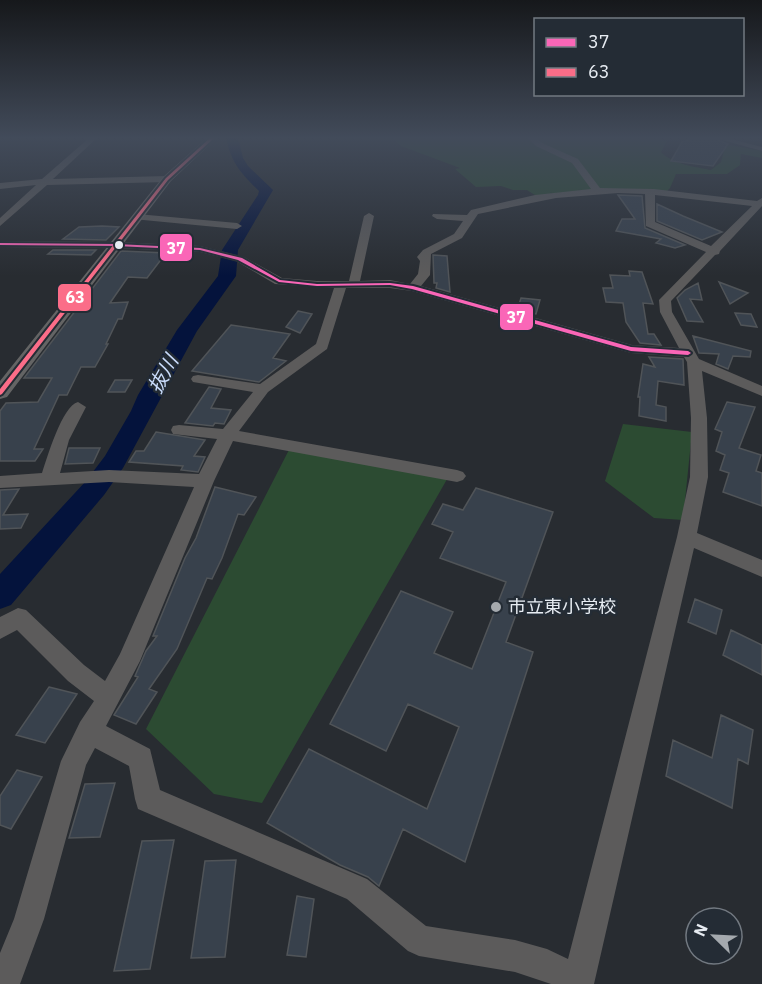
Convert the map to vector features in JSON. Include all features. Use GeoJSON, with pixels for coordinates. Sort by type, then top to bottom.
{"type":"FeatureCollection","features":[{"type":"Feature","properties":{"kind":"main road"},"geometry":{"type":"LineString","coordinates":[[0,393],[163,184]]}},
{"type":"Feature","properties":{"kind":"street"},"geometry":{"type":"LineString","coordinates":[[0,186],[23,184]]}},
{"type":"Feature","properties":{"kind":"street"},"geometry":{"type":"LineString","coordinates":[[0,223],[42,184]]}},
{"type":"Feature","properties":{"kind":"street"},"geometry":{"type":"LineString","coordinates":[[592,184],[597,192]]}},
{"type":"Feature","properties":{"kind":"street"},"geometry":{"type":"LineString","coordinates":[[542,186],[555,195]]}},
{"type":"Feature","properties":{"kind":"street"},"geometry":{"type":"LineString","coordinates":[[650,192],[650,224],[715,252]]}},
{"type":"Feature","properties":{"kind":"street"},"geometry":{"type":"LineString","coordinates":[[413,288],[424,275],[426,260],[423,257],[428,252],[458,236],[474,212],[505,203],[555,195],[650,192],[760,203]]}},
{"type":"Feature","properties":{"kind":"street"},"geometry":{"type":"LineString","coordinates":[[88,731],[141,758],[148,799],[357,889],[419,940],[515,956],[547,965],[578,982],[687,537],[699,477],[699,417],[691,358],[666,312],[665,300],[715,252],[760,203]]}},
{"type":"Feature","properties":{"kind":"street"},"geometry":{"type":"LineString","coordinates":[[4,984],[29,919],[74,761],[88,731],[129,661],[205,481],[228,434],[263,389],[322,346],[360,253],[369,216]]}},
{"type":"Feature","properties":{"kind":"street"},"geometry":{"type":"LineString","coordinates":[[437,216],[470,218]]}},
{"type":"Feature","properties":{"kind":"street"},"geometry":{"type":"LineString","coordinates":[[137,217],[237,226]]}},
{"type":"Feature","properties":{"kind":"street"},"geometry":{"type":"LineString","coordinates":[[0,244],[116,244],[200,249],[240,259],[279,281],[348,286],[390,284],[413,288],[631,349],[691,358],[762,391]]}},
{"type":"Feature","properties":{"kind":"street"},"geometry":{"type":"LineString","coordinates":[[198,379],[263,389]]}},
{"type":"Feature","properties":{"kind":"street"},"geometry":{"type":"LineString","coordinates":[[49,479],[62,440],[78,407]]}},
{"type":"Feature","properties":{"kind":"street"},"geometry":{"type":"LineString","coordinates":[[179,430],[228,434],[457,476]]}},
{"type":"Feature","properties":{"kind":"street"},"geometry":{"type":"LineString","coordinates":[[0,482],[116,476],[205,481]]}},
{"type":"Feature","properties":{"kind":"street"},"geometry":{"type":"LineString","coordinates":[[687,537],[762,569]]}},
{"type":"Feature","properties":{"kind":"street"},"geometry":{"type":"LineString","coordinates":[[0,629],[18,617],[76,673],[108,697]]}},
{"type":"Feature","properties":{"kind":"green space"},"geometry":{"type":"Polygon","coordinates":[[[472,184],[672,184],[665,193],[582,192],[578,189],[581,192],[555,195],[550,192],[553,195],[538,197],[527,190],[513,190],[501,186],[476,187],[472,184]]]}},
{"type":"Feature","properties":{"kind":"green space"},"geometry":{"type":"Polygon","coordinates":[[[623,424],[692,432],[683,520],[654,518],[605,481],[623,424]]]}},
{"type":"Feature","properties":{"kind":"green space"},"geometry":{"type":"Polygon","coordinates":[[[292,444],[450,474],[262,803],[214,794],[146,729],[292,444]]]}},
{"type":"Feature","properties":{"kind":"building"},"geometry":{"type":"Polygon","coordinates":[[[618,195],[642,196],[645,228],[685,245],[675,248],[656,243],[661,239],[616,231],[622,219],[635,219],[618,195]]]}},
{"type":"Feature","properties":{"kind":"building"},"geometry":{"type":"Polygon","coordinates":[[[657,204],[722,232],[702,240],[657,221],[657,204]]]}},
{"type":"Feature","properties":{"kind":"building"},"geometry":{"type":"Polygon","coordinates":[[[79,227],[119,227],[106,240],[63,239],[79,227]]]}},
{"type":"Feature","properties":{"kind":"building"},"geometry":{"type":"Polygon","coordinates":[[[53,250],[96,250],[91,255],[48,254],[53,250]]]}},
{"type":"Feature","properties":{"kind":"building"},"geometry":{"type":"Polygon","coordinates":[[[121,251],[166,253],[147,278],[128,277],[110,303],[128,302],[122,319],[118,319],[95,367],[81,367],[67,395],[59,395],[34,449],[43,449],[35,461],[0,461],[0,411],[6,403],[38,402],[52,378],[24,378],[121,251]]]}},
{"type":"Feature","properties":{"kind":"building"},"geometry":{"type":"Polygon","coordinates":[[[433,255],[447,256],[450,292],[436,288],[433,255]]]}},
{"type":"Feature","properties":{"kind":"building"},"geometry":{"type":"Polygon","coordinates":[[[629,271],[642,272],[653,304],[643,303],[648,334],[654,334],[661,345],[640,343],[626,322],[623,303],[606,302],[603,288],[613,288],[610,275],[630,276],[629,271]]]}},
{"type":"Feature","properties":{"kind":"building"},"geometry":{"type":"Polygon","coordinates":[[[719,282],[748,293],[730,304],[719,282]]]}},
{"type":"Feature","properties":{"kind":"building"},"geometry":{"type":"Polygon","coordinates":[[[698,283],[702,300],[690,299],[703,322],[687,321],[677,298],[685,290],[698,283]]]}},
{"type":"Feature","properties":{"kind":"building"},"geometry":{"type":"Polygon","coordinates":[[[521,298],[540,300],[536,314],[517,311],[521,298]]]}},
{"type":"Feature","properties":{"kind":"building"},"geometry":{"type":"Polygon","coordinates":[[[298,311],[312,314],[300,333],[286,327],[298,311]]]}},
{"type":"Feature","properties":{"kind":"building"},"geometry":{"type":"Polygon","coordinates":[[[735,313],[751,314],[757,327],[741,325],[735,313]]]}},
{"type":"Feature","properties":{"kind":"building"},"geometry":{"type":"Polygon","coordinates":[[[231,325],[290,334],[273,358],[286,361],[259,382],[192,371],[231,325]]]}},
{"type":"Feature","properties":{"kind":"building"},"geometry":{"type":"Polygon","coordinates":[[[693,336],[751,351],[750,357],[733,356],[728,369],[716,364],[719,354],[699,353],[693,336]]]}},
{"type":"Feature","properties":{"kind":"building"},"geometry":{"type":"Polygon","coordinates":[[[649,357],[683,359],[684,385],[658,381],[656,405],[666,407],[666,421],[639,416],[640,397],[638,397],[643,364],[655,367],[649,357]]]}},
{"type":"Feature","properties":{"kind":"building"},"geometry":{"type":"Polygon","coordinates":[[[115,380],[132,380],[125,392],[108,392],[115,380]]]}},
{"type":"Feature","properties":{"kind":"building"},"geometry":{"type":"Polygon","coordinates":[[[209,387],[221,389],[211,408],[231,410],[224,424],[215,423],[213,426],[185,423],[209,387]]]}},
{"type":"Feature","properties":{"kind":"building"},"geometry":{"type":"Polygon","coordinates":[[[727,402],[755,407],[739,448],[761,455],[756,471],[762,473],[762,506],[723,492],[729,473],[720,470],[725,455],[716,451],[722,432],[715,429],[727,402]]]}},
{"type":"Feature","properties":{"kind":"building"},"geometry":{"type":"Polygon","coordinates":[[[156,432],[205,440],[194,456],[205,457],[198,472],[181,470],[183,466],[129,462],[136,451],[144,451],[156,432]]]}},
{"type":"Feature","properties":{"kind":"building"},"geometry":{"type":"Polygon","coordinates":[[[69,448],[100,448],[93,463],[65,464],[69,448]]]}},
{"type":"Feature","properties":{"kind":"building"},"geometry":{"type":"Polygon","coordinates":[[[215,487],[256,497],[244,515],[238,514],[212,579],[207,578],[177,649],[149,689],[157,692],[136,724],[114,715],[138,677],[135,676],[146,651],[157,636],[153,636],[185,558],[196,538],[215,487]]]}},
{"type":"Feature","properties":{"kind":"building"},"geometry":{"type":"Polygon","coordinates":[[[476,488],[553,512],[506,642],[533,652],[465,862],[403,829],[379,886],[368,877],[340,865],[267,823],[309,749],[427,809],[459,727],[408,704],[386,751],[330,724],[401,591],[453,612],[434,653],[472,669],[506,582],[440,558],[453,532],[432,524],[443,504],[463,510],[476,488]]]}},
{"type":"Feature","properties":{"kind":"building"},"geometry":{"type":"Polygon","coordinates":[[[19,489],[3,515],[28,514],[21,528],[0,529],[0,490],[19,489]]]}},
{"type":"Feature","properties":{"kind":"building"},"geometry":{"type":"Polygon","coordinates":[[[695,599],[722,610],[716,634],[688,622],[695,599]]]}},
{"type":"Feature","properties":{"kind":"building"},"geometry":{"type":"Polygon","coordinates":[[[731,630],[762,645],[762,675],[723,655],[731,630]]]}},
{"type":"Feature","properties":{"kind":"building"},"geometry":{"type":"Polygon","coordinates":[[[49,687],[77,694],[45,743],[16,735],[49,687]]]}},
{"type":"Feature","properties":{"kind":"building"},"geometry":{"type":"Polygon","coordinates":[[[721,715],[753,730],[748,764],[738,759],[732,808],[666,776],[673,740],[712,758],[721,715]]]}},
{"type":"Feature","properties":{"kind":"building"},"geometry":{"type":"Polygon","coordinates":[[[17,770],[42,777],[11,829],[0,825],[0,796],[17,770]]]}},
{"type":"Feature","properties":{"kind":"building"},"geometry":{"type":"Polygon","coordinates":[[[115,783],[100,837],[69,838],[85,784],[115,783]]]}},
{"type":"Feature","properties":{"kind":"building"},"geometry":{"type":"Polygon","coordinates":[[[174,840],[150,969],[114,971],[142,841],[174,840]]]}},
{"type":"Feature","properties":{"kind":"building"},"geometry":{"type":"Polygon","coordinates":[[[236,860],[225,957],[191,958],[205,861],[236,860]]]}},
{"type":"Feature","properties":{"kind":"building"},"geometry":{"type":"Polygon","coordinates":[[[297,896],[314,899],[306,957],[287,955],[297,896]]]}},
{"type":"Feature","properties":{"kind":"waterway","name":"抜川"},"geometry":{"type":"LineString","coordinates":[[0,596],[95,488],[114,462],[187,330],[227,276],[230,250],[265,195],[266,190],[260,184]]}},
{"type":"Feature","properties":{"kind":"transit line","name":"63"},"geometry":{"type":"LineString","coordinates":[[0,393],[163,184]]}},
{"type":"Feature","properties":{"kind":"transit line","name":"37"},"geometry":{"type":"LineString","coordinates":[[0,244],[116,245],[200,249],[240,259],[279,281],[317,285],[390,284],[413,288],[631,349],[688,353]]}},
{"type":"Feature","properties":{"kind":"place","name":"市立東小学校"},"geometry":{"type":"Point","coordinates":[496,607]}}]}
